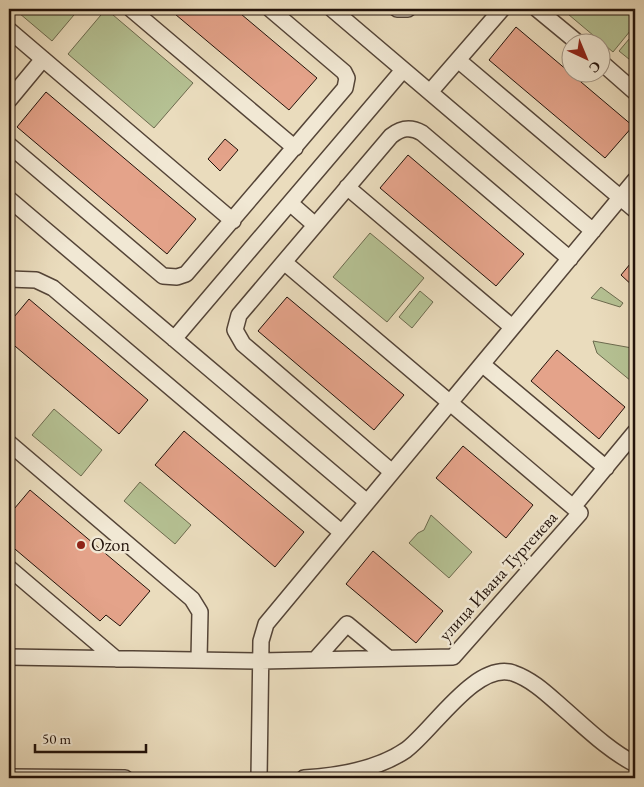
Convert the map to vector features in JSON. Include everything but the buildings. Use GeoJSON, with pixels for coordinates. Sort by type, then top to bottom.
{"type":"FeatureCollection","features":[{"type":"Feature","properties":{"kind":"street"},"geometry":{"type":"LineString","coordinates":[[132,9],[295,148]]}},
{"type":"Feature","properties":{"kind":"street"},"geometry":{"type":"LineString","coordinates":[[9,145],[163,276],[178,278],[186,274],[345,88],[347,78],[340,68],[270,9]]}},
{"type":"Feature","properties":{"kind":"street"},"geometry":{"type":"LineString","coordinates":[[332,9],[593,231]]}},
{"type":"Feature","properties":{"kind":"street"},"geometry":{"type":"LineString","coordinates":[[397,9],[408,9]]}},
{"type":"Feature","properties":{"kind":"street"},"geometry":{"type":"LineString","coordinates":[[430,92],[502,9]]}},
{"type":"Feature","properties":{"kind":"street"},"geometry":{"type":"LineString","coordinates":[[537,9],[565,32]]}},
{"type":"Feature","properties":{"kind":"street"},"geometry":{"type":"LineString","coordinates":[[9,30],[233,221]]}},
{"type":"Feature","properties":{"kind":"street"},"geometry":{"type":"LineString","coordinates":[[9,100],[43,59]]}},
{"type":"Feature","properties":{"kind":"street"},"geometry":{"type":"LineString","coordinates":[[458,60],[635,210]]}},
{"type":"Feature","properties":{"kind":"street"},"geometry":{"type":"LineString","coordinates":[[174,339],[403,70]]}},
{"type":"Feature","properties":{"kind":"street"},"geometry":{"type":"LineString","coordinates":[[612,72],[635,92]]}},
{"type":"Feature","properties":{"kind":"street"},"geometry":{"type":"LineString","coordinates":[[392,472],[237,338],[235,330],[239,314],[391,136],[399,130],[415,129],[570,259]]}},
{"type":"Feature","properties":{"kind":"street"},"geometry":{"type":"LineString","coordinates":[[259,778],[262,634],[266,624],[635,180]]}},
{"type":"Feature","properties":{"kind":"street"},"geometry":{"type":"LineString","coordinates":[[347,187],[512,327]]}},
{"type":"Feature","properties":{"kind":"street"},"geometry":{"type":"LineString","coordinates":[[9,199],[367,502]]}},
{"type":"Feature","properties":{"kind":"street"},"geometry":{"type":"LineString","coordinates":[[290,203],[315,225]]}},
{"type":"Feature","properties":{"kind":"street"},"geometry":{"type":"LineString","coordinates":[[284,262],[576,510]]}},
{"type":"Feature","properties":{"kind":"street"},"geometry":{"type":"LineString","coordinates":[[9,279],[36,280],[53,288],[341,532]]}},
{"type":"Feature","properties":{"kind":"street"},"geometry":{"type":"LineString","coordinates":[[482,364],[606,468]]}},
{"type":"Feature","properties":{"kind":"street","name":"улица Ивана Тургенева"},"geometry":{"type":"LineString","coordinates":[[9,658],[261,661],[453,657],[576,510],[635,432]]}},
{"type":"Feature","properties":{"kind":"street"},"geometry":{"type":"LineString","coordinates":[[9,443],[192,599],[200,612],[199,660]]}},
{"type":"Feature","properties":{"kind":"street"},"geometry":{"type":"LineString","coordinates":[[9,568],[116,659]]}},
{"type":"Feature","properties":{"kind":"street"},"geometry":{"type":"LineString","coordinates":[[315,660],[347,624],[388,658]]}},
{"type":"Feature","properties":{"kind":"street"},"geometry":{"type":"LineString","coordinates":[[304,778],[344,774],[375,765],[405,750],[476,682],[493,672],[511,672],[532,681],[598,739],[635,764]]}},
{"type":"Feature","properties":{"kind":"street"},"geometry":{"type":"LineString","coordinates":[[9,777],[126,778]]}},
{"type":"Feature","properties":{"kind":"green space"},"geometry":{"type":"Polygon","coordinates":[[[22,9],[79,9],[52,41],[19,13],[22,9]]]}},
{"type":"Feature","properties":{"kind":"green space"},"geometry":{"type":"Polygon","coordinates":[[[106,9],[193,83],[154,128],[68,54],[106,9]]]}},
{"type":"Feature","properties":{"kind":"green space"},"geometry":{"type":"Polygon","coordinates":[[[562,9],[635,9],[635,25],[613,52],[612,32],[589,32],[562,9]]]}},
{"type":"Feature","properties":{"kind":"green space"},"geometry":{"type":"Polygon","coordinates":[[[635,32],[635,64],[619,51],[635,32]]]}},
{"type":"Feature","properties":{"kind":"green space"},"geometry":{"type":"Polygon","coordinates":[[[370,233],[424,278],[387,322],[333,277],[370,233]]]}},
{"type":"Feature","properties":{"kind":"green space"},"geometry":{"type":"Polygon","coordinates":[[[601,287],[623,303],[620,307],[591,298],[601,287]]]}},
{"type":"Feature","properties":{"kind":"green space"},"geometry":{"type":"Polygon","coordinates":[[[420,291],[433,302],[412,328],[399,317],[420,291]]]}},
{"type":"Feature","properties":{"kind":"green space"},"geometry":{"type":"Polygon","coordinates":[[[635,331],[635,376],[631,381],[597,353],[593,341],[632,348],[635,331]]]}},
{"type":"Feature","properties":{"kind":"green space"},"geometry":{"type":"Polygon","coordinates":[[[54,409],[102,450],[81,476],[32,435],[54,409]]]}},
{"type":"Feature","properties":{"kind":"green space"},"geometry":{"type":"Polygon","coordinates":[[[140,482],[191,525],[175,544],[124,501],[140,482]]]}},
{"type":"Feature","properties":{"kind":"green space"},"geometry":{"type":"Polygon","coordinates":[[[431,515],[472,552],[449,578],[409,543],[418,533],[424,530],[431,515]]]}},
{"type":"Feature","properties":{"kind":"place","name":"Ozon"},"geometry":{"type":"Point","coordinates":[81,545]}}]}
